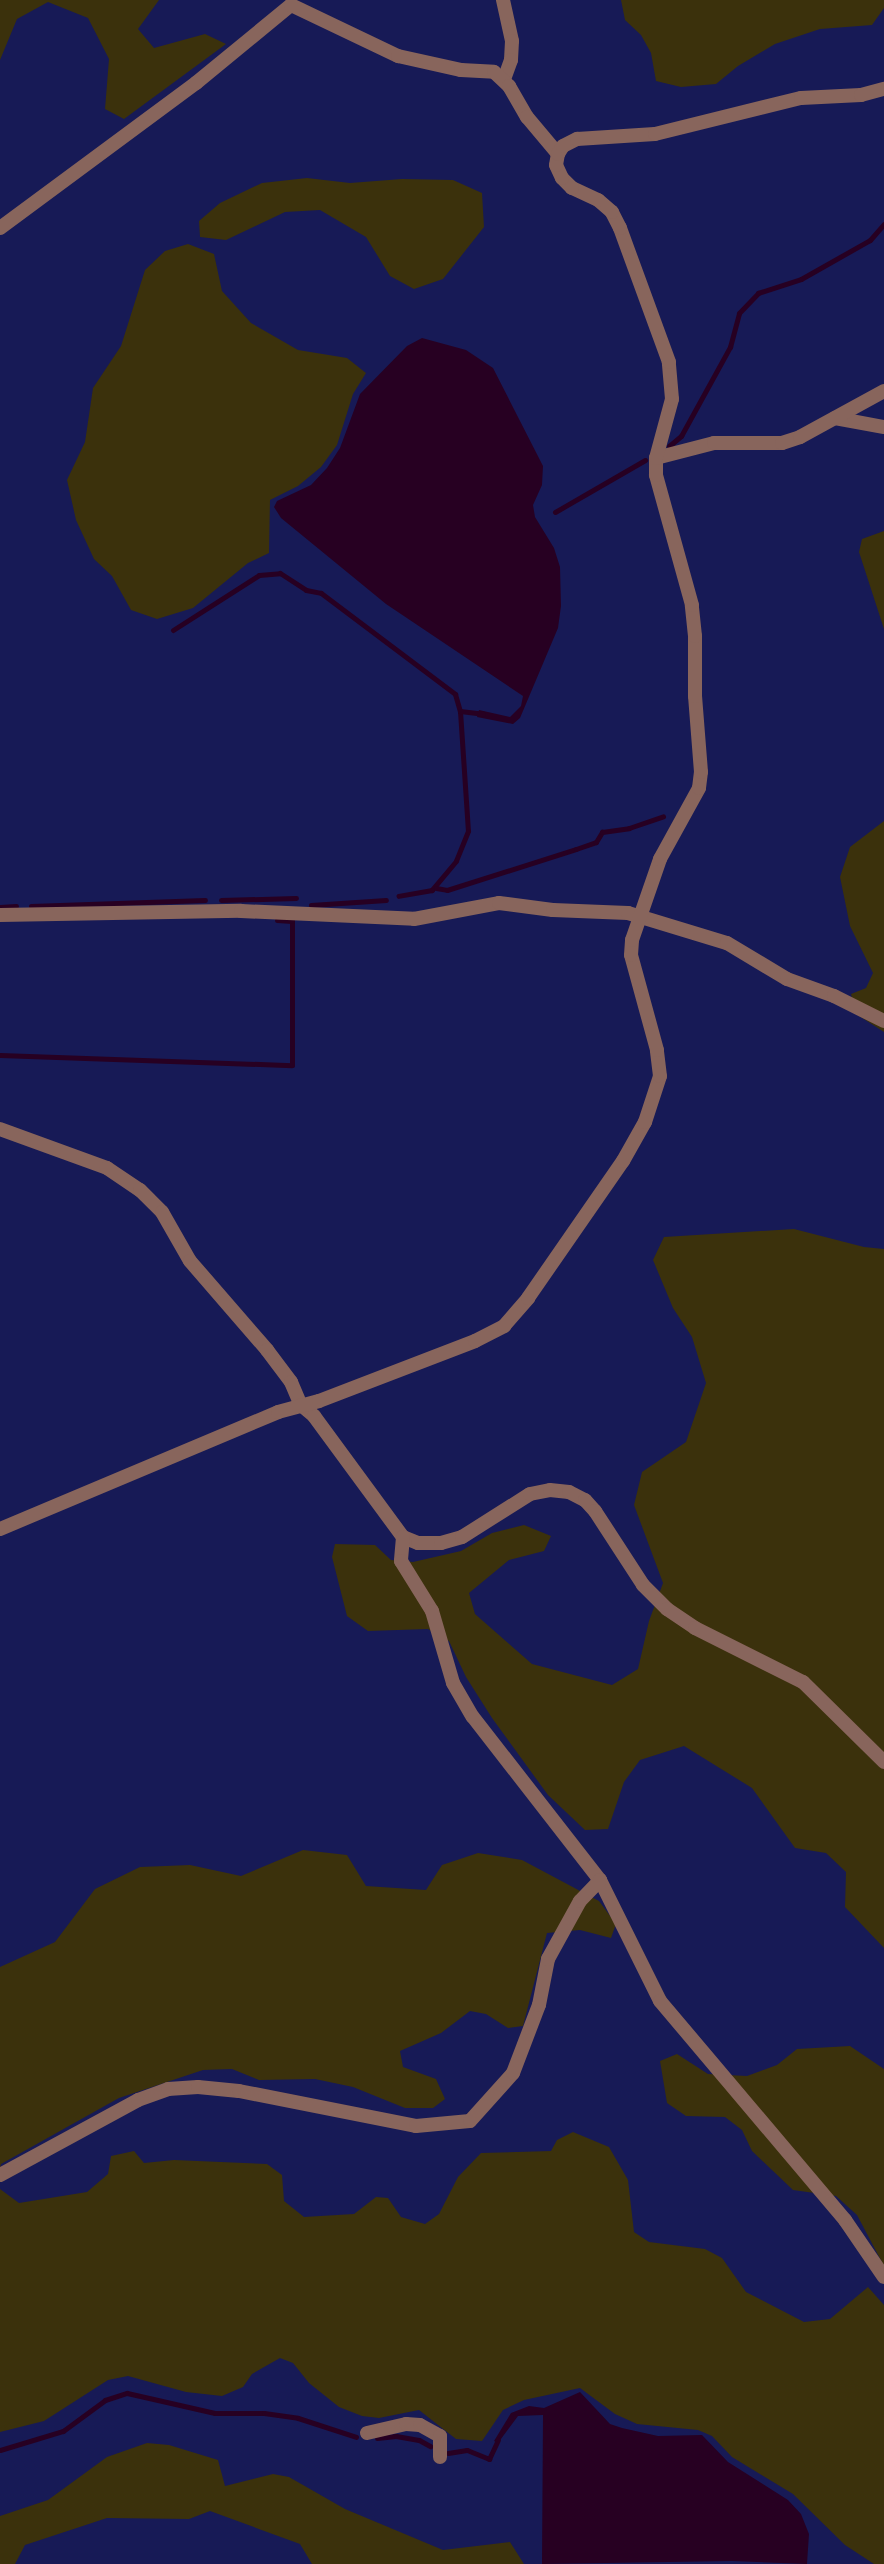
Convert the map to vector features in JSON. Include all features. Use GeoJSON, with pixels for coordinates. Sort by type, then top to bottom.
{"type":"FeatureCollection","features":[{"type":"Feature","properties":{"kind":"street"},"geometry":{"type":"LineString","coordinates":[[503,0],[512,41],[511,60],[504,79]]}},
{"type":"Feature","properties":{"kind":"street"},"geometry":{"type":"LineString","coordinates":[[0,228],[196,83],[291,5],[398,56],[461,70],[494,72],[504,79],[527,117],[558,154]]}},
{"type":"Feature","properties":{"kind":"street"},"geometry":{"type":"LineString","coordinates":[[0,1529],[301,1405],[475,1341],[504,1326],[528,1298],[614,1173],[645,1122],[660,1076],[657,1050],[631,955],[639,916],[660,859],[699,788],[701,772],[692,605],[671,521],[662,502],[656,458],[672,399],[669,362],[612,212],[598,200],[572,188],[562,178],[556,165],[558,154],[563,146],[577,139],[655,134],[801,98],[861,95],[884,89]]}},
{"type":"Feature","properties":{"kind":"street"},"geometry":{"type":"LineString","coordinates":[[656,458],[714,443],[782,443],[884,391]]}},
{"type":"Feature","properties":{"kind":"street"},"geometry":{"type":"LineString","coordinates":[[835,418],[884,427]]}},
{"type":"Feature","properties":{"kind":"street"},"geometry":{"type":"LineString","coordinates":[[0,915],[241,911],[414,919],[499,903],[639,916],[727,943],[787,979],[834,996],[884,1021]]}},
{"type":"Feature","properties":{"kind":"street"},"geometry":{"type":"LineString","coordinates":[[0,1129],[94,1163],[140,1190],[162,1212],[196,1269],[291,1382],[301,1405],[314,1416],[403,1537],[418,1543],[441,1543],[462,1537],[530,1494],[550,1490],[569,1492],[585,1500],[643,1585],[667,1609],[695,1628],[803,1682],[884,1762]]}},
{"type":"Feature","properties":{"kind":"street"},"geometry":{"type":"LineString","coordinates":[[403,1537],[401,1561],[432,1611],[453,1683],[473,1717],[600,1880],[660,2001],[845,2220],[884,2277]]}},
{"type":"Feature","properties":{"kind":"street"},"geometry":{"type":"LineString","coordinates":[[0,2175],[138,2100],[168,2089],[198,2087],[239,2091],[416,2126],[470,2121],[513,2073],[539,2005],[548,1959],[580,1901],[600,1880]]}},
{"type":"Feature","properties":{"kind":"street"},"geometry":{"type":"LineString","coordinates":[[367,2433],[406,2424],[420,2425],[440,2436],[440,2457]]}},
{"type":"Feature","properties":{"kind":"shaded area"},"geometry":{"type":"Polygon","coordinates":[[[0,0],[159,0],[138,29],[154,48],[205,34],[226,44],[124,119],[105,109],[109,59],[88,18],[48,2],[17,19],[0,60],[0,0]]]}},
{"type":"Feature","properties":{"kind":"shaded area"},"geometry":{"type":"Polygon","coordinates":[[[621,0],[884,0],[884,8],[872,25],[820,29],[775,44],[738,66],[716,84],[681,87],[656,81],[651,53],[641,35],[625,20],[621,0]]]}},
{"type":"Feature","properties":{"kind":"shaded area"},"geometry":{"type":"Polygon","coordinates":[[[307,178],[350,183],[402,179],[453,180],[482,193],[484,227],[443,279],[414,289],[390,276],[366,237],[320,210],[285,212],[226,240],[200,237],[199,221],[220,203],[262,183],[307,178]]]}},
{"type":"Feature","properties":{"kind":"shaded area"},"geometry":{"type":"Polygon","coordinates":[[[188,244],[214,254],[222,291],[251,323],[298,350],[347,358],[366,373],[353,394],[337,445],[321,467],[298,486],[270,500],[269,553],[248,563],[193,608],[157,619],[131,610],[112,576],[94,559],[76,520],[67,480],[85,442],[93,388],[121,346],[145,270],[165,251],[188,244]]]}},
{"type":"Feature","properties":{"kind":"shaded area"},"geometry":{"type":"Polygon","coordinates":[[[422,338],[466,350],[493,368],[543,466],[542,485],[533,505],[535,517],[554,548],[560,567],[561,606],[558,628],[520,718],[513,724],[477,717],[479,710],[510,717],[521,706],[523,696],[386,604],[281,518],[274,507],[277,501],[311,485],[327,468],[340,448],[360,394],[407,346],[422,338]]]}},
{"type":"Feature","properties":{"kind":"shaded area"},"geometry":{"type":"Polygon","coordinates":[[[884,531],[884,629],[859,552],[862,539],[884,531]]]}},
{"type":"Feature","properties":{"kind":"shaded area"},"geometry":{"type":"Polygon","coordinates":[[[884,821],[884,1032],[856,1014],[851,994],[866,988],[873,973],[850,926],[840,877],[850,847],[884,821]]]}},
{"type":"Feature","properties":{"kind":"shaded area"},"geometry":{"type":"Polygon","coordinates":[[[794,1229],[884,1249],[884,1948],[845,1907],[846,1872],[826,1853],[795,1848],[752,1788],[684,1746],[640,1760],[624,1782],[608,1829],[585,1830],[548,1795],[492,1718],[466,1677],[449,1641],[428,1629],[368,1631],[347,1616],[332,1557],[335,1544],[375,1545],[391,1560],[413,1562],[461,1551],[492,1533],[524,1525],[551,1536],[544,1551],[509,1560],[469,1593],[475,1614],[532,1664],[612,1685],[638,1669],[649,1621],[663,1583],[634,1505],[642,1472],[686,1442],[706,1383],[692,1337],[673,1308],[653,1260],[664,1237],[794,1229]]]}},
{"type":"Feature","properties":{"kind":"shaded area"},"geometry":{"type":"Polygon","coordinates":[[[303,1850],[347,1855],[366,1886],[426,1890],[442,1865],[478,1853],[522,1860],[599,1901],[616,1924],[611,1938],[580,1930],[547,1933],[523,2026],[508,2028],[486,2014],[470,2011],[441,2033],[400,2051],[403,2067],[436,2079],[445,2099],[433,2108],[405,2108],[353,2087],[315,2079],[259,2080],[232,2069],[203,2070],[119,2098],[1,2164],[0,2168],[0,1967],[55,1942],[95,1889],[140,1867],[190,1865],[241,1876],[303,1850]]]}},
{"type":"Feature","properties":{"kind":"shaded area"},"geometry":{"type":"Polygon","coordinates":[[[850,2046],[884,2069],[884,2266],[857,2215],[836,2196],[793,2190],[752,2151],[742,2130],[725,2117],[686,2116],[667,2103],[660,2061],[677,2054],[708,2074],[747,2076],[777,2065],[797,2049],[850,2046]]]}},
{"type":"Feature","properties":{"kind":"shaded area"},"geometry":{"type":"Polygon","coordinates":[[[573,2132],[609,2147],[628,2180],[634,2232],[649,2242],[705,2249],[722,2258],[746,2292],[804,2322],[830,2319],[868,2287],[884,2305],[884,2564],[874,2564],[845,2545],[793,2494],[732,2457],[712,2436],[698,2430],[637,2424],[615,2414],[580,2388],[524,2400],[503,2410],[482,2441],[456,2439],[419,2410],[379,2418],[362,2416],[339,2407],[309,2383],[293,2363],[280,2358],[252,2374],[243,2387],[222,2396],[186,2392],[128,2376],[108,2380],[44,2421],[0,2432],[0,2189],[19,2203],[87,2192],[108,2174],[111,2156],[134,2151],[144,2163],[174,2160],[267,2164],[282,2175],[284,2201],[304,2217],[354,2214],[376,2197],[388,2198],[401,2217],[425,2224],[439,2214],[458,2177],[481,2153],[551,2151],[557,2140],[573,2132]]]}},
{"type":"Feature","properties":{"kind":"shaded area"},"geometry":{"type":"Polygon","coordinates":[[[580,2392],[610,2424],[658,2436],[702,2435],[728,2462],[788,2500],[801,2514],[809,2534],[807,2564],[732,2561],[542,2564],[543,2415],[518,2416],[498,2443],[494,2441],[511,2413],[529,2406],[544,2408],[580,2392]]]}},
{"type":"Feature","properties":{"kind":"shaded area"},"geometry":{"type":"Polygon","coordinates":[[[147,2443],[169,2445],[218,2460],[225,2486],[273,2474],[289,2477],[345,2509],[443,2550],[510,2542],[524,2564],[312,2564],[300,2544],[210,2511],[189,2519],[107,2518],[25,2545],[15,2564],[0,2564],[0,2516],[48,2500],[107,2457],[147,2443]]]}},
{"type":"Feature","properties":{"kind":"waterway"},"geometry":{"type":"LineString","coordinates":[[669,446],[681,436],[730,347],[739,313],[758,293],[801,279],[870,240],[884,224]]}},
{"type":"Feature","properties":{"kind":"waterway"},"geometry":{"type":"LineString","coordinates":[[555,512],[645,460]]}},
{"type":"Feature","properties":{"kind":"waterway"},"geometry":{"type":"LineString","coordinates":[[173,630],[259,575],[280,573],[306,590],[321,593],[455,694],[460,711],[468,831],[456,861],[432,890],[399,896]]}},
{"type":"Feature","properties":{"kind":"waterway"},"geometry":{"type":"LineString","coordinates":[[460,711],[483,714]]}},
{"type":"Feature","properties":{"kind":"waterway"},"geometry":{"type":"LineString","coordinates":[[436,888],[447,890],[596,842],[602,832],[629,828],[663,816]]}},
{"type":"Feature","properties":{"kind":"waterway"},"geometry":{"type":"LineString","coordinates":[[221,900],[296,898]]}},
{"type":"Feature","properties":{"kind":"waterway"},"geometry":{"type":"LineString","coordinates":[[31,906],[205,900]]}},
{"type":"Feature","properties":{"kind":"waterway"},"geometry":{"type":"LineString","coordinates":[[311,905],[386,900]]}},
{"type":"Feature","properties":{"kind":"waterway"},"geometry":{"type":"LineString","coordinates":[[0,907],[16,906]]}},
{"type":"Feature","properties":{"kind":"waterway"},"geometry":{"type":"LineString","coordinates":[[0,1055],[292,1065],[292,921],[277,920]]}},
{"type":"Feature","properties":{"kind":"waterway"},"geometry":{"type":"LineString","coordinates":[[0,2450],[63,2431],[105,2400],[127,2393],[215,2413],[264,2413],[298,2418],[356,2437]]}},
{"type":"Feature","properties":{"kind":"waterway"},"geometry":{"type":"LineString","coordinates":[[377,2438],[396,2436],[419,2440],[430,2446]]}},
{"type":"Feature","properties":{"kind":"waterway"},"geometry":{"type":"LineString","coordinates":[[448,2453],[467,2450],[489,2459],[498,2440]]}}]}
